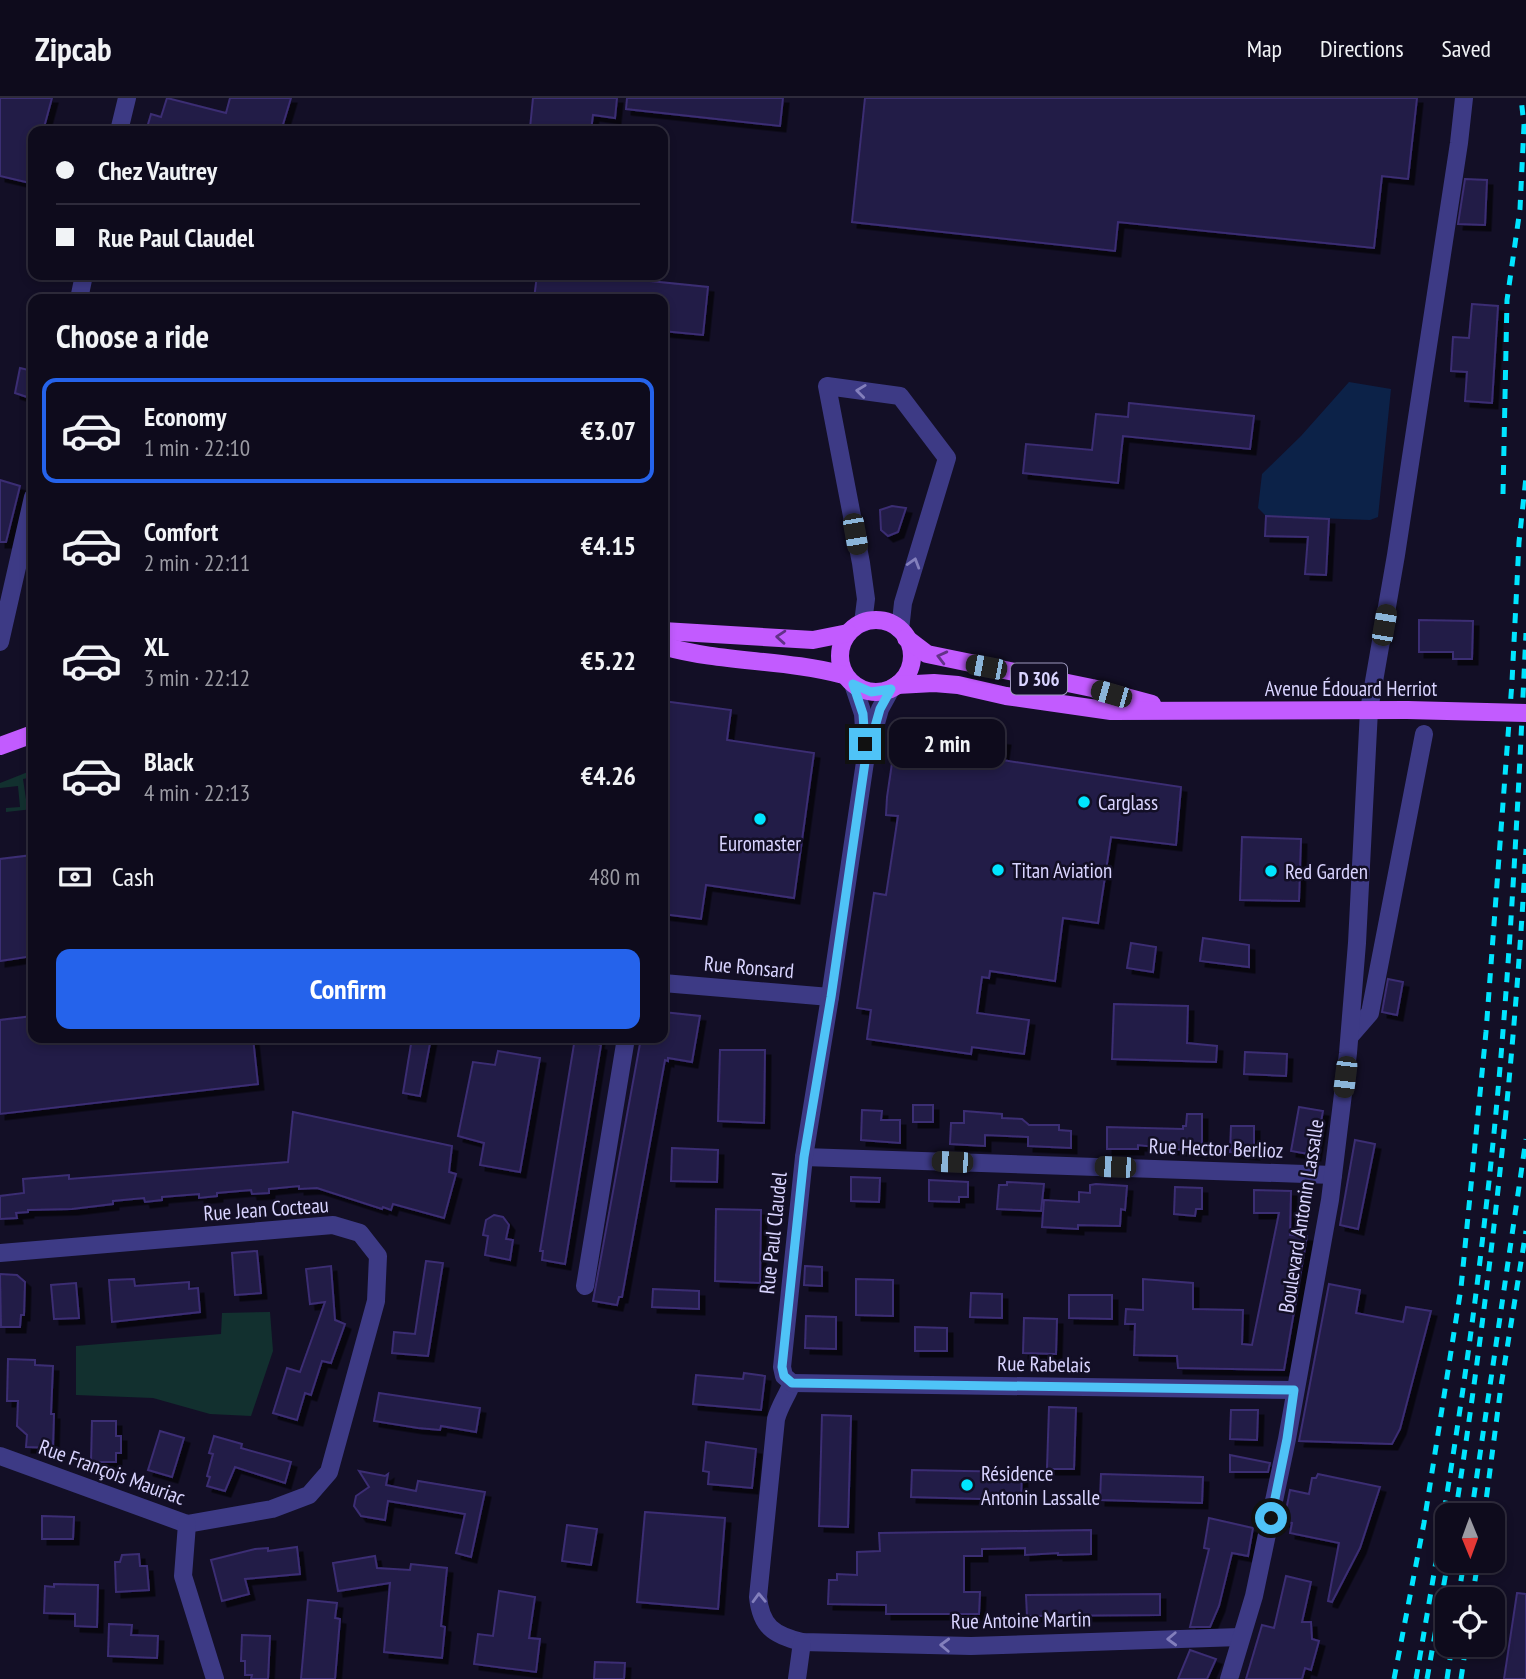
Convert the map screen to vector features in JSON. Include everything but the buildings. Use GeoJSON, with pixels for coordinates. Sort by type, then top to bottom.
{"type":"FeatureCollection","features":[{"type":"Feature","properties":{"kind":"main road"},"geometry":{"type":"LineString","coordinates":[[668,631],[813,640],[848,633],[863,623],[883,621],[903,634],[912,658],[905,678],[894,687],[871,692],[848,679],[814,667],[684,652],[668,647]]}},
{"type":"Feature","properties":{"kind":"main road"},"geometry":{"type":"LineString","coordinates":[[848,633],[840,653],[840,664],[848,679]]}},
{"type":"Feature","properties":{"kind":"main road","name":"Avenue Édouard Herriot"},"geometry":{"type":"LineString","coordinates":[[903,634],[927,654],[1091,688],[1175,710]]}},
{"type":"Feature","properties":{"kind":"main road","name":"Avenue Édouard Herriot"},"geometry":{"type":"LineString","coordinates":[[894,687],[934,683],[958,685],[1017,698],[1111,711],[1407,710],[1526,713]]}},
{"type":"Feature","properties":{"kind":"main road"},"geometry":{"type":"LineString","coordinates":[[0,746],[28,736]]}},
{"type":"Feature","properties":{"kind":"street"},"geometry":{"type":"LineString","coordinates":[[120,126],[127,98]]}},
{"type":"Feature","properties":{"kind":"street","name":"Boulevard Antonin Lassalle"},"geometry":{"type":"LineString","coordinates":[[1229,1679],[1254,1596],[1287,1439],[1333,1175],[1349,1037],[1369,710],[1396,555],[1464,98]]}},
{"type":"Feature","properties":{"kind":"street"},"geometry":{"type":"LineString","coordinates":[[863,623],[866,599],[863,575],[827,386],[900,396],[947,458],[908,582],[903,603],[903,634]]}},
{"type":"Feature","properties":{"kind":"street"},"geometry":{"type":"LineString","coordinates":[[0,642],[28,519]]}},
{"type":"Feature","properties":{"kind":"street","name":"Rue Paul Claudel"},"geometry":{"type":"LineString","coordinates":[[848,679],[863,714],[865,762]]}},
{"type":"Feature","properties":{"kind":"street","name":"Rue Paul Claudel"},"geometry":{"type":"LineString","coordinates":[[792,1383],[784,1376],[782,1367],[804,1157],[831,997],[865,762],[880,709],[894,687]]}},
{"type":"Feature","properties":{"kind":"street"},"geometry":{"type":"LineString","coordinates":[[1349,1037],[1370,1013],[1424,734]]}},
{"type":"Feature","properties":{"kind":"street","name":"Rue Ronsard"},"geometry":{"type":"LineString","coordinates":[[668,983],[831,997]]}},
{"type":"Feature","properties":{"kind":"street"},"geometry":{"type":"LineString","coordinates":[[585,1286],[624,1043]]}},
{"type":"Feature","properties":{"kind":"street","name":"Rue Hector Berlioz"},"geometry":{"type":"LineString","coordinates":[[804,1157],[1333,1175]]}},
{"type":"Feature","properties":{"kind":"street","name":"Rue Jean Cocteau"},"geometry":{"type":"LineString","coordinates":[[0,1253],[332,1225],[360,1233],[378,1256],[376,1301],[337,1439]]}},
{"type":"Feature","properties":{"kind":"street"},"geometry":{"type":"LineString","coordinates":[[792,1383],[780,1404],[776,1419],[758,1597],[760,1615],[769,1626],[784,1638],[802,1642],[797,1679]]}},
{"type":"Feature","properties":{"kind":"street","name":"Rue Rabelais"},"geometry":{"type":"LineString","coordinates":[[792,1383],[1294,1390]]}},
{"type":"Feature","properties":{"kind":"street","name":"Rue François Mauriac"},"geometry":{"type":"LineString","coordinates":[[0,1456],[187,1524],[272,1509],[309,1495],[329,1472],[337,1439]]}},
{"type":"Feature","properties":{"kind":"street"},"geometry":{"type":"LineString","coordinates":[[187,1524],[183,1576],[215,1679]]}},
{"type":"Feature","properties":{"kind":"street","name":"Rue Antoine Martin"},"geometry":{"type":"LineString","coordinates":[[802,1642],[971,1646],[1240,1637]]}},
{"type":"Feature","properties":{"kind":"green space"},"geometry":{"type":"Polygon","coordinates":[[[28,772],[28,778],[23,779],[28,810],[6,812],[6,808],[20,807],[18,786],[0,788],[0,783],[28,772]]]}},
{"type":"Feature","properties":{"kind":"green space"},"geometry":{"type":"Polygon","coordinates":[[[270,1312],[273,1351],[251,1416],[210,1414],[153,1398],[76,1395],[76,1346],[221,1334],[222,1313],[270,1312]]]}},
{"type":"Feature","properties":{"kind":"water"},"geometry":{"type":"Polygon","coordinates":[[[1349,382],[1391,389],[1378,517],[1370,520],[1266,516],[1258,508],[1262,474],[1301,436],[1349,382]]]}},
{"type":"Feature","properties":{"kind":"railway"},"geometry":{"type":"LineString","coordinates":[[1503,494],[1507,300],[1520,209],[1524,125],[1521,98]]}},
{"type":"Feature","properties":{"kind":"railway"},"geometry":{"type":"LineString","coordinates":[[1394,1679],[1424,1523],[1461,1288],[1486,1032],[1512,682],[1519,542],[1526,477]]}},
{"type":"Feature","properties":{"kind":"railway"},"geometry":{"type":"LineString","coordinates":[[1416,1679],[1464,1385],[1494,1136],[1511,920],[1526,633]]}},
{"type":"Feature","properties":{"kind":"railway"},"geometry":{"type":"LineString","coordinates":[[1457,1503],[1499,1183],[1515,1016],[1526,849]]}},
{"type":"Feature","properties":{"kind":"railway"},"geometry":{"type":"LineString","coordinates":[[1473,1503],[1526,1139]]}},
{"type":"Feature","properties":{"kind":"railway"},"geometry":{"type":"LineString","coordinates":[[1486,1503],[1526,1231]]}},
{"type":"Feature","properties":{"kind":"railway"},"geometry":{"type":"LineString","coordinates":[[1427,1679],[1446,1573]]}},
{"type":"Feature","properties":{"kind":"railway"},"geometry":{"type":"LineString","coordinates":[[1460,1587],[1462,1573]]}},
{"type":"Feature","properties":{"kind":"railway"},"geometry":{"type":"LineString","coordinates":[[1474,1587],[1476,1573]]}},
{"type":"Feature","properties":{"kind":"railway"},"geometry":{"type":"LineString","coordinates":[[1447,1679],[1450,1657]]}},
{"type":"Feature","properties":{"kind":"railway"},"geometry":{"type":"LineString","coordinates":[[1461,1679],[1464,1657]]}},
{"type":"Feature","properties":{"kind":"place","name":"Carglass"},"geometry":{"type":"Point","coordinates":[1084,802]}},
{"type":"Feature","properties":{"kind":"place","name":"Euromaster"},"geometry":{"type":"Point","coordinates":[760,819]}},
{"type":"Feature","properties":{"kind":"place","name":"Titan Aviation"},"geometry":{"type":"Point","coordinates":[998,870]}},
{"type":"Feature","properties":{"kind":"place","name":"Red Garden"},"geometry":{"type":"Point","coordinates":[1271,871]}},
{"type":"Feature","properties":{"kind":"place","name":"Résidence Antonin Lassalle"},"geometry":{"type":"Point","coordinates":[967,1485]}},
{"type":"Feature","properties":{"kind":"route"},"geometry":{"type":"LineString","coordinates":[[865,744],[863,714],[853,684],[871,692],[891,689],[880,709],[865,762],[831,997],[804,1157],[782,1367],[784,1376],[792,1383],[1294,1390],[1271,1518]]}}]}
